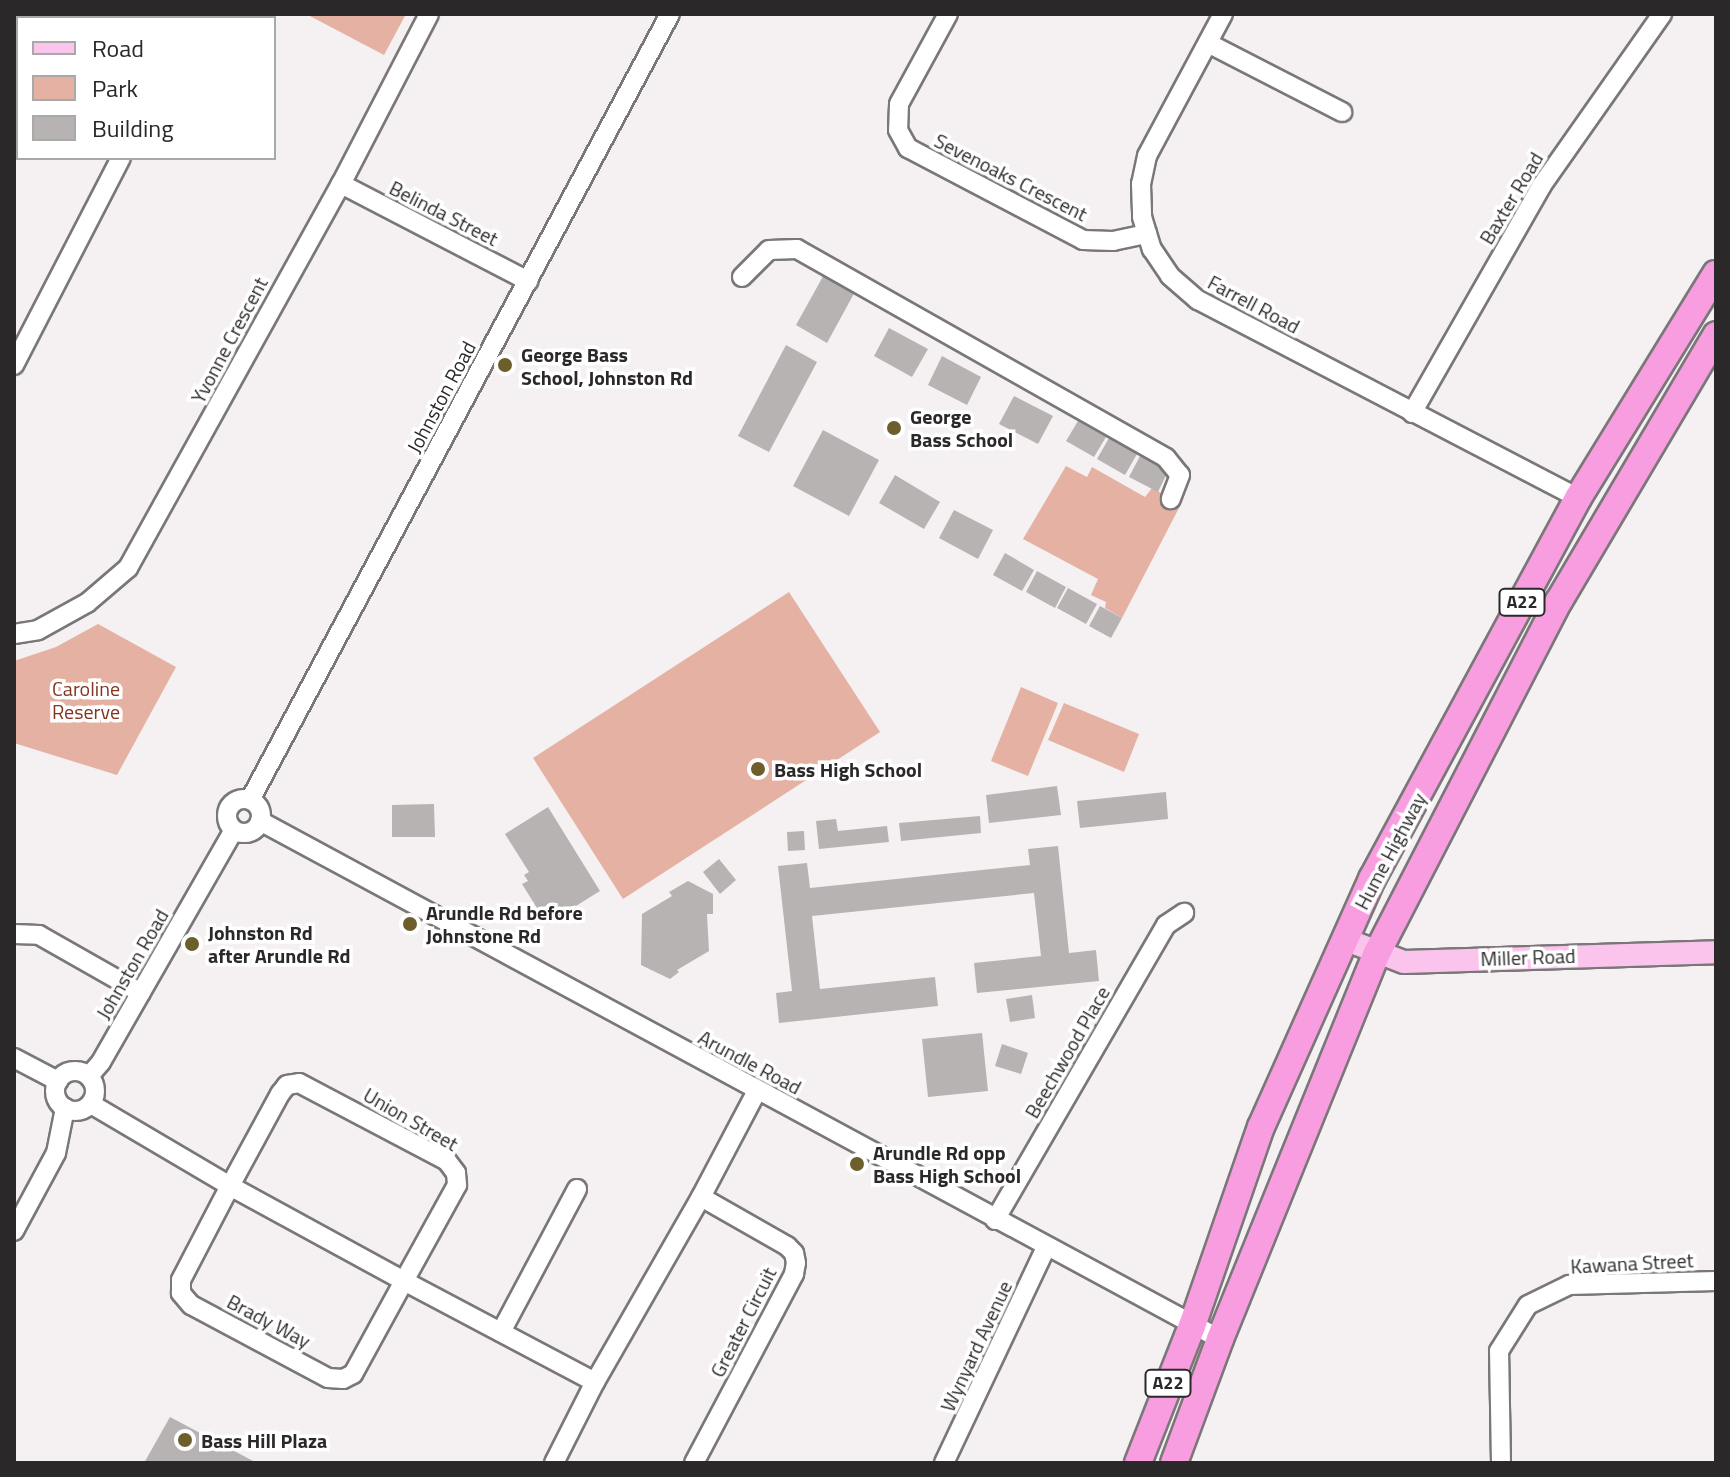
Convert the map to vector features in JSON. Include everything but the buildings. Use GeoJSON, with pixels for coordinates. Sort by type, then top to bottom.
{"type":"FeatureCollection","features":[{"type":"Feature","properties":{"kind":"highway","name":"Hume Highway"},"geometry":{"type":"LineString","coordinates":[[1138,1463],[1192,1326],[1261,1127],[1372,879],[1578,498],[1716,274]]}},
{"type":"Feature","properties":{"kind":"highway","name":"Hume Highway"},"geometry":{"type":"LineString","coordinates":[[1174,1463],[1220,1339],[1377,953],[1559,601],[1716,335]]}},
{"type":"Feature","properties":{"kind":"main road","name":"Miller Road"},"geometry":{"type":"LineString","coordinates":[[1344,939],[1404,962],[1716,952]]}},
{"type":"Feature","properties":{"kind":"street","name":"Yvonne Crescent"},"geometry":{"type":"LineString","coordinates":[[14,634],[38,630],[87,603],[128,568],[341,184],[429,14]]}},
{"type":"Feature","properties":{"kind":"street","name":"Johnston Road"},"geometry":{"type":"LineString","coordinates":[[250,800],[670,14]]}},
{"type":"Feature","properties":{"kind":"street","name":"Sevenoaks Crescent"},"geometry":{"type":"LineString","coordinates":[[948,14],[899,104],[898,130],[908,148],[1073,236],[1103,242],[1147,234]]}},
{"type":"Feature","properties":{"kind":"street","name":"Farrell Road"},"geometry":{"type":"LineString","coordinates":[[1223,14],[1147,156],[1140,201],[1147,234],[1170,276],[1198,300],[1578,498]]}},
{"type":"Feature","properties":{"kind":"street","name":"Baxter Road"},"geometry":{"type":"LineString","coordinates":[[1412,413],[1542,185],[1655,16]]}},
{"type":"Feature","properties":{"kind":"street"},"geometry":{"type":"LineString","coordinates":[[1208,43],[1342,112]]}},
{"type":"Feature","properties":{"kind":"street"},"geometry":{"type":"LineString","coordinates":[[14,365],[120,160]]}},
{"type":"Feature","properties":{"kind":"street","name":"Belinda Street"},"geometry":{"type":"LineString","coordinates":[[341,184],[528,281]]}},
{"type":"Feature","properties":{"kind":"street"},"geometry":{"type":"LineString","coordinates":[[742,277],[769,250],[797,249],[809,255],[1166,458],[1180,475],[1171,499]]}},
{"type":"Feature","properties":{"kind":"street"},"geometry":{"type":"LineString","coordinates":[[240,799],[250,800],[259,808],[260,821],[247,833],[234,830],[227,820],[230,807],[240,799]]}},
{"type":"Feature","properties":{"kind":"street","name":"Arundle Road"},"geometry":{"type":"LineString","coordinates":[[260,821],[1220,1339]]}},
{"type":"Feature","properties":{"kind":"street","name":"Johnston Road"},"geometry":{"type":"LineString","coordinates":[[89,1076],[101,1062],[234,830]]}},
{"type":"Feature","properties":{"kind":"street","name":"Beechwood Place"},"geometry":{"type":"LineString","coordinates":[[995,1220],[1166,925],[1184,913]]}},
{"type":"Feature","properties":{"kind":"street"},"geometry":{"type":"LineString","coordinates":[[14,934],[39,935],[141,993]]}},
{"type":"Feature","properties":{"kind":"street"},"geometry":{"type":"LineString","coordinates":[[14,1058],[58,1081]]}},
{"type":"Feature","properties":{"kind":"street"},"geometry":{"type":"LineString","coordinates":[[76,1071],[89,1076],[95,1087],[91,1104],[78,1111],[65,1108],[56,1098],[58,1081],[76,1071]]}},
{"type":"Feature","properties":{"kind":"street","name":"Union Street"},"geometry":{"type":"LineString","coordinates":[[230,1186],[280,1094],[287,1085],[299,1083],[447,1161],[456,1173],[457,1185],[404,1281]]}},
{"type":"Feature","properties":{"kind":"street"},"geometry":{"type":"LineString","coordinates":[[554,1463],[595,1382],[701,1197],[757,1091]]}},
{"type":"Feature","properties":{"kind":"street"},"geometry":{"type":"LineString","coordinates":[[91,1104],[230,1186],[595,1382]]}},
{"type":"Feature","properties":{"kind":"street"},"geometry":{"type":"LineString","coordinates":[[14,1231],[56,1153],[65,1108]]}},
{"type":"Feature","properties":{"kind":"street","name":"Brady Way"},"geometry":{"type":"LineString","coordinates":[[230,1186],[181,1280],[181,1293],[191,1305],[328,1378],[343,1379],[353,1374],[404,1281]]}},
{"type":"Feature","properties":{"kind":"street"},"geometry":{"type":"LineString","coordinates":[[501,1332],[577,1189]]}},
{"type":"Feature","properties":{"kind":"street","name":"Greater Circuit"},"geometry":{"type":"LineString","coordinates":[[694,1463],[794,1274],[796,1263],[794,1253],[787,1246],[701,1197]]}},
{"type":"Feature","properties":{"kind":"street","name":"Wynyard Avenue"},"geometry":{"type":"LineString","coordinates":[[944,1463],[1046,1247]]}},
{"type":"Feature","properties":{"kind":"street","name":"Kawana Street"},"geometry":{"type":"LineString","coordinates":[[1501,1463],[1499,1351],[1528,1305],[1569,1285],[1716,1281]]}},
{"type":"Feature","properties":{"kind":"green space"},"geometry":{"type":"Polygon","coordinates":[[[306,14],[406,14],[384,55],[306,14]]]}},
{"type":"Feature","properties":{"kind":"green space"},"geometry":{"type":"Polygon","coordinates":[[[1066,466],[1087,477],[1092,467],[1145,497],[1152,488],[1181,504],[1122,618],[1105,608],[1106,602],[1091,595],[1098,579],[1023,539],[1066,466]]]}},
{"type":"Feature","properties":{"kind":"green space"},"geometry":{"type":"Polygon","coordinates":[[[789,592],[880,732],[623,899],[533,758],[789,592]]]}},
{"type":"Feature","properties":{"kind":"green space","name":"Caroline Reserve"},"geometry":{"type":"Polygon","coordinates":[[[98,624],[176,667],[117,775],[14,743],[14,661],[56,647],[98,624]]]}},
{"type":"Feature","properties":{"kind":"green space"},"geometry":{"type":"Polygon","coordinates":[[[1021,687],[1058,703],[1028,776],[991,761],[1021,687]]]}},
{"type":"Feature","properties":{"kind":"green space"},"geometry":{"type":"Polygon","coordinates":[[[1064,703],[1139,734],[1124,772],[1048,740],[1064,703]]]}},
{"type":"Feature","properties":{"kind":"place","name":"George Bass School, Johnston Rd"},"geometry":{"type":"Point","coordinates":[505,365]}},
{"type":"Feature","properties":{"kind":"place","name":"George Bass School"},"geometry":{"type":"Point","coordinates":[894,428]}},
{"type":"Feature","properties":{"kind":"place","name":"Bass High School"},"geometry":{"type":"Point","coordinates":[758,769]}},
{"type":"Feature","properties":{"kind":"place","name":"Arundle Rd before Johnstone Rd"},"geometry":{"type":"Point","coordinates":[410,924]}},
{"type":"Feature","properties":{"kind":"place","name":"Johnston Rd after Arundle Rd"},"geometry":{"type":"Point","coordinates":[192,944]}},
{"type":"Feature","properties":{"kind":"place","name":"Arundle Rd opp Bass High School"},"geometry":{"type":"Point","coordinates":[857,1164]}},
{"type":"Feature","properties":{"kind":"place","name":"Bass Hill Plaza"},"geometry":{"type":"Point","coordinates":[185,1440]}}]}
